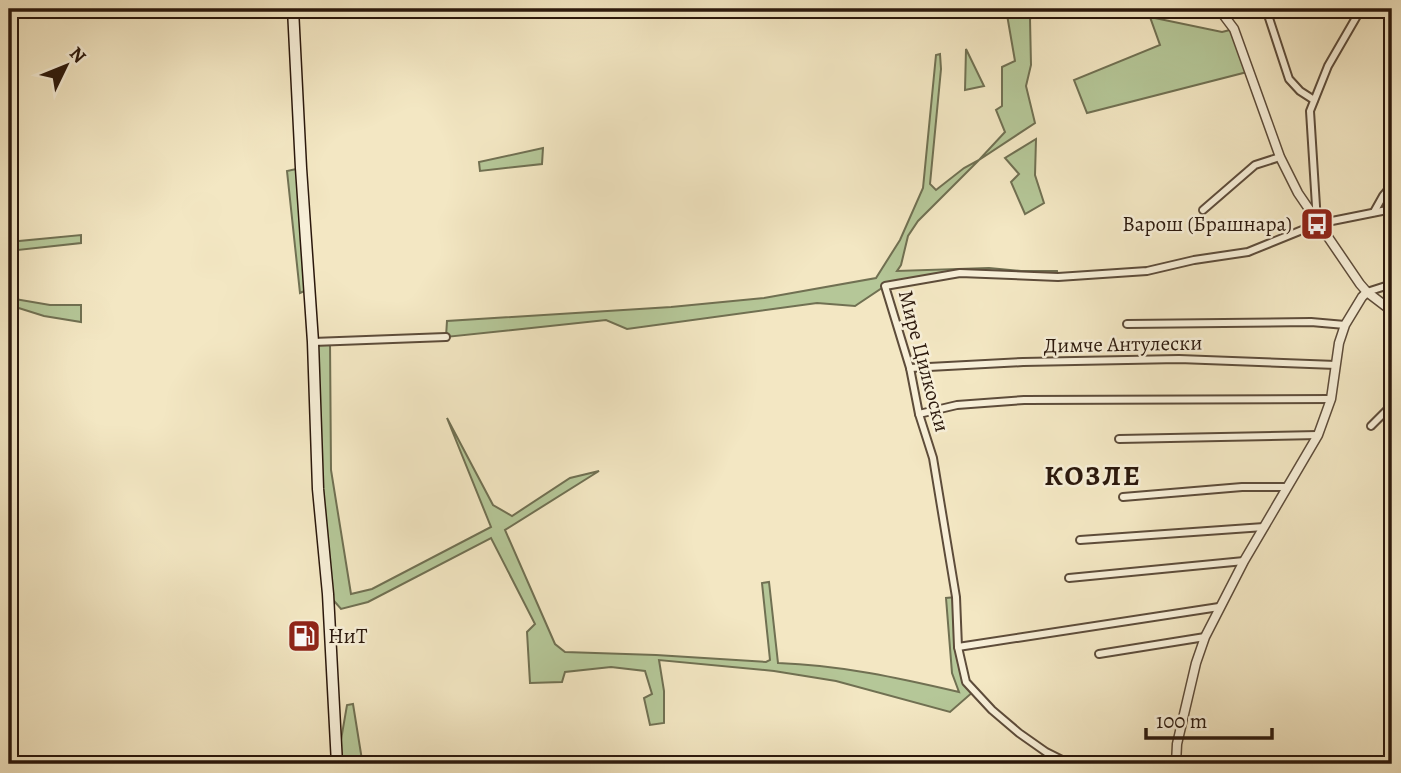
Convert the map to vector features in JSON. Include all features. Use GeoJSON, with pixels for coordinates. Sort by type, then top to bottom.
{"type":"FeatureCollection","features":[{"type":"Feature","properties":{"kind":"main road"},"geometry":{"type":"LineString","coordinates":[[293,9],[313,342],[318,489],[330,612],[337,764]]}},
{"type":"Feature","properties":{"kind":"street"},"geometry":{"type":"LineString","coordinates":[[1219,9],[1234,29],[1280,157],[1298,193],[1317,224],[1367,292],[1392,311]]}},
{"type":"Feature","properties":{"kind":"street"},"geometry":{"type":"LineString","coordinates":[[1266,9],[1289,79],[1300,91],[1314,100]]}},
{"type":"Feature","properties":{"kind":"street"},"geometry":{"type":"LineString","coordinates":[[1317,224],[1318,199],[1310,111],[1328,66],[1361,9]]}},
{"type":"Feature","properties":{"kind":"street"},"geometry":{"type":"LineString","coordinates":[[1203,210],[1255,165],[1280,157]]}},
{"type":"Feature","properties":{"kind":"street"},"geometry":{"type":"LineString","coordinates":[[1374,212],[1382,196],[1392,185]]}},
{"type":"Feature","properties":{"kind":"street","name":"Мире Цилкоски"},"geometry":{"type":"LineString","coordinates":[[1070,764],[1046,752],[992,710],[966,682],[958,648],[956,597],[933,458],[885,286],[960,272],[1058,277],[1147,271],[1194,260],[1248,252],[1317,224],[1392,209]]}},
{"type":"Feature","properties":{"kind":"street"},"geometry":{"type":"LineString","coordinates":[[1176,764],[1177,744],[1196,663],[1205,637],[1244,561],[1318,435],[1331,399],[1339,343],[1345,325],[1367,292],[1392,285]]}},
{"type":"Feature","properties":{"kind":"street","name":"Димче Антулески"},"geometry":{"type":"LineString","coordinates":[[1127,324],[1311,322],[1345,325]]}},
{"type":"Feature","properties":{"kind":"street"},"geometry":{"type":"LineString","coordinates":[[313,342],[446,337]]}},
{"type":"Feature","properties":{"kind":"street","name":"Димче Антулески"},"geometry":{"type":"LineString","coordinates":[[910,368],[1023,362],[1179,359],[1336,365]]}},
{"type":"Feature","properties":{"kind":"street"},"geometry":{"type":"LineString","coordinates":[[919,414],[957,405],[1024,400],[1331,399]]}},
{"type":"Feature","properties":{"kind":"street"},"geometry":{"type":"LineString","coordinates":[[1371,426],[1391,407]]}},
{"type":"Feature","properties":{"kind":"street"},"geometry":{"type":"LineString","coordinates":[[1119,439],[1318,435]]}},
{"type":"Feature","properties":{"kind":"street"},"geometry":{"type":"LineString","coordinates":[[1123,497],[1242,487],[1287,487]]}},
{"type":"Feature","properties":{"kind":"street"},"geometry":{"type":"LineString","coordinates":[[1080,540],[1264,527]]}},
{"type":"Feature","properties":{"kind":"street"},"geometry":{"type":"LineString","coordinates":[[1069,578],[1244,561]]}},
{"type":"Feature","properties":{"kind":"street"},"geometry":{"type":"LineString","coordinates":[[958,648],[1219,607]]}},
{"type":"Feature","properties":{"kind":"street"},"geometry":{"type":"LineString","coordinates":[[1099,654],[1205,637]]}},
{"type":"Feature","properties":{"kind":"green space"},"geometry":{"type":"Polygon","coordinates":[[[1006,9],[1045,9],[1030,19],[1031,65],[1026,86],[1035,123],[979,160],[1005,132],[996,110],[1002,106],[1002,67],[1015,61],[1006,9]]]}},
{"type":"Feature","properties":{"kind":"green space"},"geometry":{"type":"Polygon","coordinates":[[[1150,17],[1222,32],[1234,29],[1251,71],[1087,113],[1074,80],[1160,45],[1150,17]]]}},
{"type":"Feature","properties":{"kind":"green space"},"geometry":{"type":"Polygon","coordinates":[[[966,49],[984,86],[965,90],[966,49]]]}},
{"type":"Feature","properties":{"kind":"green space"},"geometry":{"type":"Polygon","coordinates":[[[940,54],[941,69],[930,184],[936,190],[979,160],[918,221],[908,236],[897,271],[989,268],[1057,271],[1058,277],[960,273],[885,286],[855,306],[817,303],[627,329],[606,320],[446,337],[447,321],[671,307],[764,298],[876,278],[900,240],[923,188],[936,55],[940,54]]]}},
{"type":"Feature","properties":{"kind":"green space"},"geometry":{"type":"Polygon","coordinates":[[[1036,139],[1035,175],[1044,203],[1025,214],[1011,182],[1019,174],[1005,158],[1036,139]]]}},
{"type":"Feature","properties":{"kind":"green space"},"geometry":{"type":"Polygon","coordinates":[[[543,148],[542,164],[480,171],[479,162],[543,148]]]}},
{"type":"Feature","properties":{"kind":"green space"},"geometry":{"type":"Polygon","coordinates":[[[301,168],[309,289],[300,293],[287,171],[301,168]]]}},
{"type":"Feature","properties":{"kind":"green space"},"geometry":{"type":"Polygon","coordinates":[[[81,235],[81,243],[9,251],[9,242],[81,235]]]}},
{"type":"Feature","properties":{"kind":"green space"},"geometry":{"type":"Polygon","coordinates":[[[9,298],[50,305],[81,305],[81,322],[44,316],[9,305],[9,298]]]}},
{"type":"Feature","properties":{"kind":"green space"},"geometry":{"type":"Polygon","coordinates":[[[313,342],[330,342],[331,470],[351,594],[372,589],[491,527],[447,418],[493,505],[512,516],[570,478],[599,471],[505,530],[555,644],[565,652],[766,662],[770,660],[762,583],[769,582],[778,663],[847,669],[959,692],[952,673],[946,598],[956,597],[959,659],[967,682],[974,691],[950,712],[836,681],[774,671],[659,660],[664,691],[664,723],[650,725],[644,698],[652,694],[645,671],[611,667],[565,672],[562,682],[530,683],[527,632],[535,624],[491,538],[368,602],[341,609],[328,594],[313,342]]]}},
{"type":"Feature","properties":{"kind":"green space"},"geometry":{"type":"Polygon","coordinates":[[[353,704],[362,760],[337,763],[347,705],[353,704]]]}},
{"type":"Feature","properties":{"kind":"place","name":"Варош (Брашнара)"},"geometry":{"type":"Point","coordinates":[1317,224]}},
{"type":"Feature","properties":{"kind":"place","name":"НиТ"},"geometry":{"type":"Point","coordinates":[304,636]}},
{"type":"Feature","properties":{"kind":"district","name":"КОЗЛЕ"},"geometry":{"type":"Point","coordinates":[1093,476]}}]}
